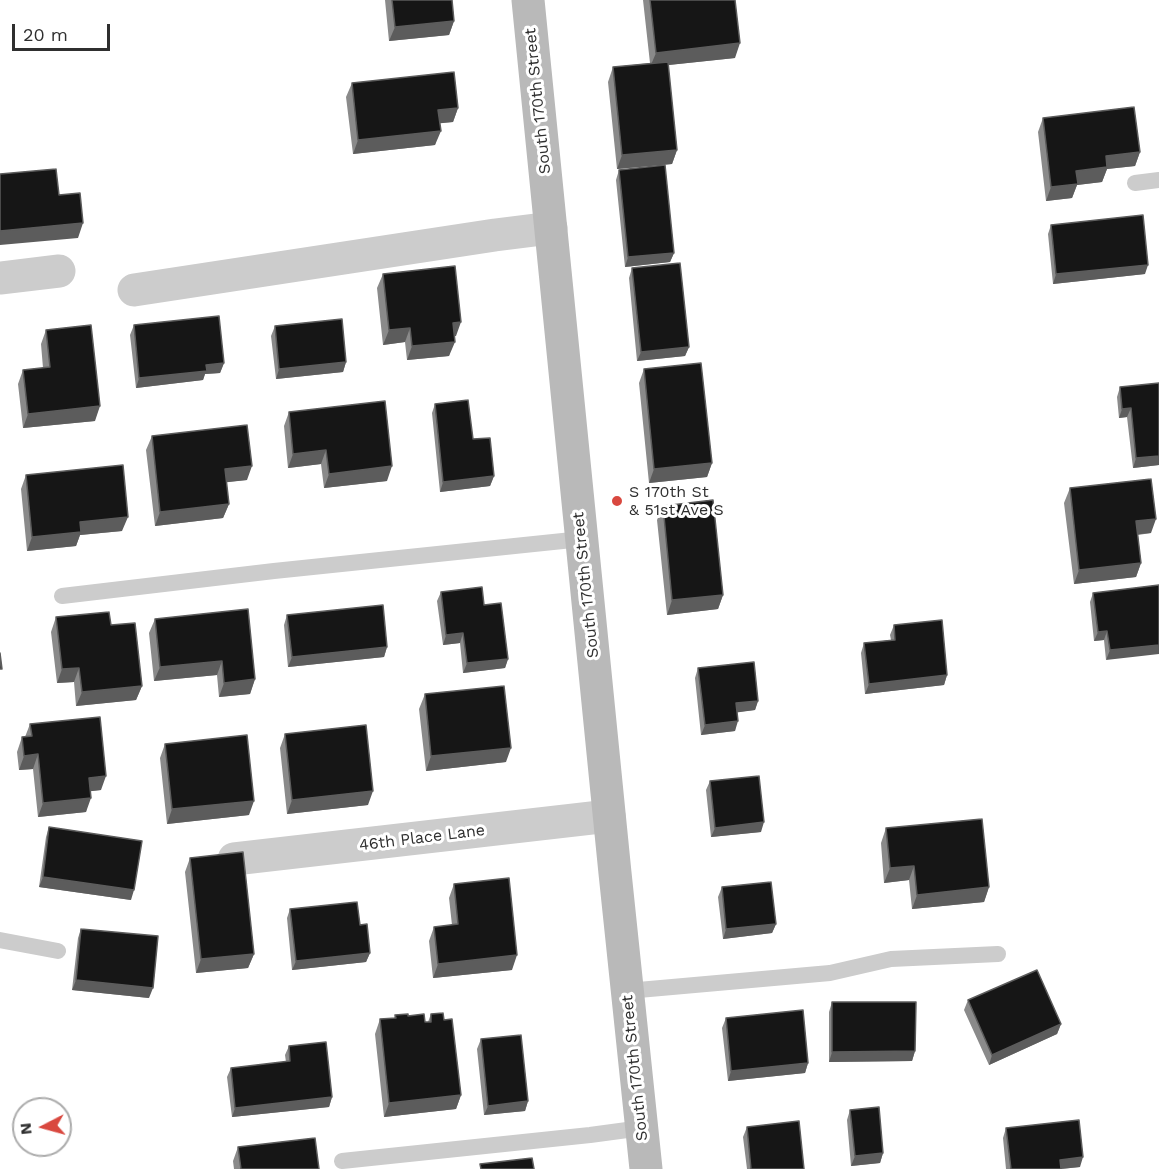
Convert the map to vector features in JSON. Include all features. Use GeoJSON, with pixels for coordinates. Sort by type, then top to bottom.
{"type":"FeatureCollection","features":[{"type":"Feature","properties":{"kind":"street","name":"South 170th Street"},"geometry":{"type":"LineString","coordinates":[[528,0],[646,1169]]}},
{"type":"Feature","properties":{"kind":"street"},"geometry":{"type":"LineString","coordinates":[[134,290],[551,228]]}},
{"type":"Feature","properties":{"kind":"street"},"geometry":{"type":"LineString","coordinates":[[0,278],[59,272]]}},
{"type":"Feature","properties":{"kind":"street","name":"46th Place Lane"},"geometry":{"type":"LineString","coordinates":[[234,860],[609,816]]}},
{"type":"Feature","properties":{"kind":"lane"},"geometry":{"type":"LineString","coordinates":[[1135,183],[1159,180]]}},
{"type":"Feature","properties":{"kind":"lane"},"geometry":{"type":"LineString","coordinates":[[62,596],[582,539]]}},
{"type":"Feature","properties":{"kind":"lane"},"geometry":{"type":"LineString","coordinates":[[0,940],[58,951]]}},
{"type":"Feature","properties":{"kind":"lane"},"geometry":{"type":"LineString","coordinates":[[627,991],[830,973],[891,959],[998,954]]}},
{"type":"Feature","properties":{"kind":"lane"},"geometry":{"type":"LineString","coordinates":[[342,1161],[642,1128]]}},
{"type":"Feature","properties":{"kind":"building"},"geometry":{"type":"Polygon","coordinates":[[[392,0],[452,0],[454,21],[395,27],[392,0]]]}},
{"type":"Feature","properties":{"kind":"building"},"geometry":{"type":"Polygon","coordinates":[[[650,0],[735,0],[740,43],[656,53],[650,0]]]}},
{"type":"Feature","properties":{"kind":"building"},"geometry":{"type":"Polygon","coordinates":[[[668,62],[677,150],[622,155],[613,67],[668,62]]]}},
{"type":"Feature","properties":{"kind":"building"},"geometry":{"type":"Polygon","coordinates":[[[454,72],[458,108],[438,110],[441,131],[358,140],[352,83],[454,72]]]}},
{"type":"Feature","properties":{"kind":"building"},"geometry":{"type":"Polygon","coordinates":[[[1134,107],[1140,152],[1106,156],[1107,167],[1076,171],[1078,184],[1051,187],[1043,118],[1134,107]]]}},
{"type":"Feature","properties":{"kind":"building"},"geometry":{"type":"Polygon","coordinates":[[[665,165],[674,253],[628,257],[619,170],[665,165]]]}},
{"type":"Feature","properties":{"kind":"building"},"geometry":{"type":"Polygon","coordinates":[[[56,169],[59,195],[80,193],[83,223],[0,231],[0,174],[56,169]]]}},
{"type":"Feature","properties":{"kind":"building"},"geometry":{"type":"Polygon","coordinates":[[[1143,215],[1148,265],[1056,274],[1051,225],[1143,215]]]}},
{"type":"Feature","properties":{"kind":"building"},"geometry":{"type":"Polygon","coordinates":[[[680,263],[689,347],[641,352],[632,268],[680,263]]]}},
{"type":"Feature","properties":{"kind":"building"},"geometry":{"type":"Polygon","coordinates":[[[455,266],[461,322],[453,323],[455,342],[412,346],[410,328],[389,330],[383,274],[455,266]]]}},
{"type":"Feature","properties":{"kind":"building"},"geometry":{"type":"Polygon","coordinates":[[[219,316],[224,363],[206,365],[207,371],[139,378],[134,325],[219,316]]]}},
{"type":"Feature","properties":{"kind":"building"},"geometry":{"type":"Polygon","coordinates":[[[342,319],[346,362],[279,369],[275,326],[342,319]]]}},
{"type":"Feature","properties":{"kind":"building"},"geometry":{"type":"Polygon","coordinates":[[[91,325],[100,406],[28,414],[23,370],[50,367],[46,330],[91,325]]]}},
{"type":"Feature","properties":{"kind":"building"},"geometry":{"type":"Polygon","coordinates":[[[701,363],[712,463],[654,469],[644,369],[701,363]]]}},
{"type":"Feature","properties":{"kind":"building"},"geometry":{"type":"Polygon","coordinates":[[[1159,383],[1159,456],[1136,458],[1131,408],[1122,409],[1120,387],[1159,383]]]}},
{"type":"Feature","properties":{"kind":"building"},"geometry":{"type":"Polygon","coordinates":[[[468,400],[473,439],[490,438],[494,476],[443,482],[435,404],[468,400]]]}},
{"type":"Feature","properties":{"kind":"building"},"geometry":{"type":"Polygon","coordinates":[[[385,401],[392,466],[329,474],[326,450],[293,454],[289,412],[385,401]]]}},
{"type":"Feature","properties":{"kind":"building"},"geometry":{"type":"Polygon","coordinates":[[[247,425],[252,466],[225,469],[229,504],[160,512],[152,436],[247,425]]]}},
{"type":"Feature","properties":{"kind":"building"},"geometry":{"type":"Polygon","coordinates":[[[123,465],[128,517],[80,522],[81,532],[32,537],[26,475],[123,465]]]}},
{"type":"Feature","properties":{"kind":"building"},"geometry":{"type":"Polygon","coordinates":[[[1151,479],[1156,519],[1136,521],[1141,563],[1079,570],[1070,488],[1151,479]]]}},
{"type":"Feature","properties":{"kind":"building"},"geometry":{"type":"Polygon","coordinates":[[[713,500],[723,595],[672,600],[663,506],[713,500]]]}},
{"type":"Feature","properties":{"kind":"building"},"geometry":{"type":"Polygon","coordinates":[[[1159,585],[1159,645],[1110,650],[1107,631],[1098,632],[1093,593],[1159,585]]]}},
{"type":"Feature","properties":{"kind":"building"},"geometry":{"type":"Polygon","coordinates":[[[482,587],[484,605],[501,603],[508,659],[467,663],[463,633],[446,635],[441,592],[482,587]]]}},
{"type":"Feature","properties":{"kind":"building"},"geometry":{"type":"Polygon","coordinates":[[[383,605],[387,647],[292,657],[287,615],[383,605]]]}},
{"type":"Feature","properties":{"kind":"building"},"geometry":{"type":"Polygon","coordinates":[[[248,609],[255,679],[224,683],[222,661],[160,667],[155,619],[248,609]]]}},
{"type":"Feature","properties":{"kind":"building"},"geometry":{"type":"Polygon","coordinates":[[[109,612],[111,625],[135,623],[142,686],[82,692],[79,668],[62,669],[56,617],[109,612]]]}},
{"type":"Feature","properties":{"kind":"building"},"geometry":{"type":"Polygon","coordinates":[[[942,620],[947,675],[869,684],[864,643],[895,640],[894,625],[942,620]]]}},
{"type":"Feature","properties":{"kind":"building"},"geometry":{"type":"Polygon","coordinates":[[[754,662],[758,701],[736,703],[738,721],[705,725],[698,668],[754,662]]]}},
{"type":"Feature","properties":{"kind":"building"},"geometry":{"type":"Polygon","coordinates":[[[504,686],[511,748],[431,756],[425,694],[504,686]]]}},
{"type":"Feature","properties":{"kind":"building"},"geometry":{"type":"Polygon","coordinates":[[[100,717],[106,776],[89,778],[91,798],[43,803],[38,754],[24,756],[22,737],[32,736],[30,724],[100,717]]]}},
{"type":"Feature","properties":{"kind":"building"},"geometry":{"type":"Polygon","coordinates":[[[366,725],[373,791],[292,800],[285,734],[366,725]]]}},
{"type":"Feature","properties":{"kind":"building"},"geometry":{"type":"Polygon","coordinates":[[[247,735],[254,801],[172,809],[165,744],[247,735]]]}},
{"type":"Feature","properties":{"kind":"building"},"geometry":{"type":"Polygon","coordinates":[[[759,776],[764,822],[715,828],[710,781],[759,776]]]}},
{"type":"Feature","properties":{"kind":"building"},"geometry":{"type":"Polygon","coordinates":[[[982,819],[989,887],[917,895],[914,866],[890,868],[886,828],[982,819]]]}},
{"type":"Feature","properties":{"kind":"building"},"geometry":{"type":"Polygon","coordinates":[[[49,827],[142,841],[134,890],[43,877],[49,827]]]}},
{"type":"Feature","properties":{"kind":"building"},"geometry":{"type":"Polygon","coordinates":[[[243,852],[254,954],[201,959],[190,858],[243,852]]]}},
{"type":"Feature","properties":{"kind":"building"},"geometry":{"type":"Polygon","coordinates":[[[509,878],[517,955],[438,964],[434,927],[458,924],[454,884],[509,878]]]}},
{"type":"Feature","properties":{"kind":"building"},"geometry":{"type":"Polygon","coordinates":[[[771,882],[776,924],[726,929],[722,887],[771,882]]]}},
{"type":"Feature","properties":{"kind":"building"},"geometry":{"type":"Polygon","coordinates":[[[357,902],[360,925],[367,924],[370,953],[296,961],[290,909],[357,902]]]}},
{"type":"Feature","properties":{"kind":"building"},"geometry":{"type":"Polygon","coordinates":[[[81,929],[158,936],[153,988],[76,980],[81,929]]]}},
{"type":"Feature","properties":{"kind":"building"},"geometry":{"type":"Polygon","coordinates":[[[1037,970],[1061,1024],[992,1055],[968,1000],[1037,970]]]}},
{"type":"Feature","properties":{"kind":"building"},"geometry":{"type":"Polygon","coordinates":[[[832,1002],[916,1002],[915,1051],[832,1052],[832,1002]]]}},
{"type":"Feature","properties":{"kind":"building"},"geometry":{"type":"Polygon","coordinates":[[[803,1010],[808,1063],[731,1071],[726,1018],[803,1010]]]}},
{"type":"Feature","properties":{"kind":"building"},"geometry":{"type":"Polygon","coordinates":[[[443,1013],[444,1020],[452,1019],[461,1095],[389,1103],[380,1019],[396,1018],[395,1015],[424,1014],[425,1022],[431,1022],[431,1014],[443,1013]]]}},
{"type":"Feature","properties":{"kind":"building"},"geometry":{"type":"Polygon","coordinates":[[[521,1035],[528,1101],[488,1106],[481,1039],[521,1035]]]}},
{"type":"Feature","properties":{"kind":"building"},"geometry":{"type":"Polygon","coordinates":[[[326,1042],[332,1097],[235,1108],[231,1068],[290,1061],[289,1046],[326,1042]]]}},
{"type":"Feature","properties":{"kind":"building"},"geometry":{"type":"Polygon","coordinates":[[[879,1107],[883,1153],[855,1156],[850,1110],[879,1107]]]}},
{"type":"Feature","properties":{"kind":"building"},"geometry":{"type":"Polygon","coordinates":[[[1079,1120],[1083,1157],[1060,1160],[1061,1169],[1011,1169],[1006,1128],[1079,1120]]]}},
{"type":"Feature","properties":{"kind":"building"},"geometry":{"type":"Polygon","coordinates":[[[799,1121],[804,1169],[751,1169],[747,1127],[799,1121]]]}},
{"type":"Feature","properties":{"kind":"building"},"geometry":{"type":"Polygon","coordinates":[[[315,1138],[319,1169],[241,1169],[238,1147],[315,1138]]]}},
{"type":"Feature","properties":{"kind":"building"},"geometry":{"type":"Polygon","coordinates":[[[532,1158],[534,1169],[481,1169],[480,1164],[532,1158]]]}},
{"type":"Feature","properties":{"kind":"place","name":"S 170th St & 51st Ave S"},"geometry":{"type":"Point","coordinates":[617,501]}}]}
